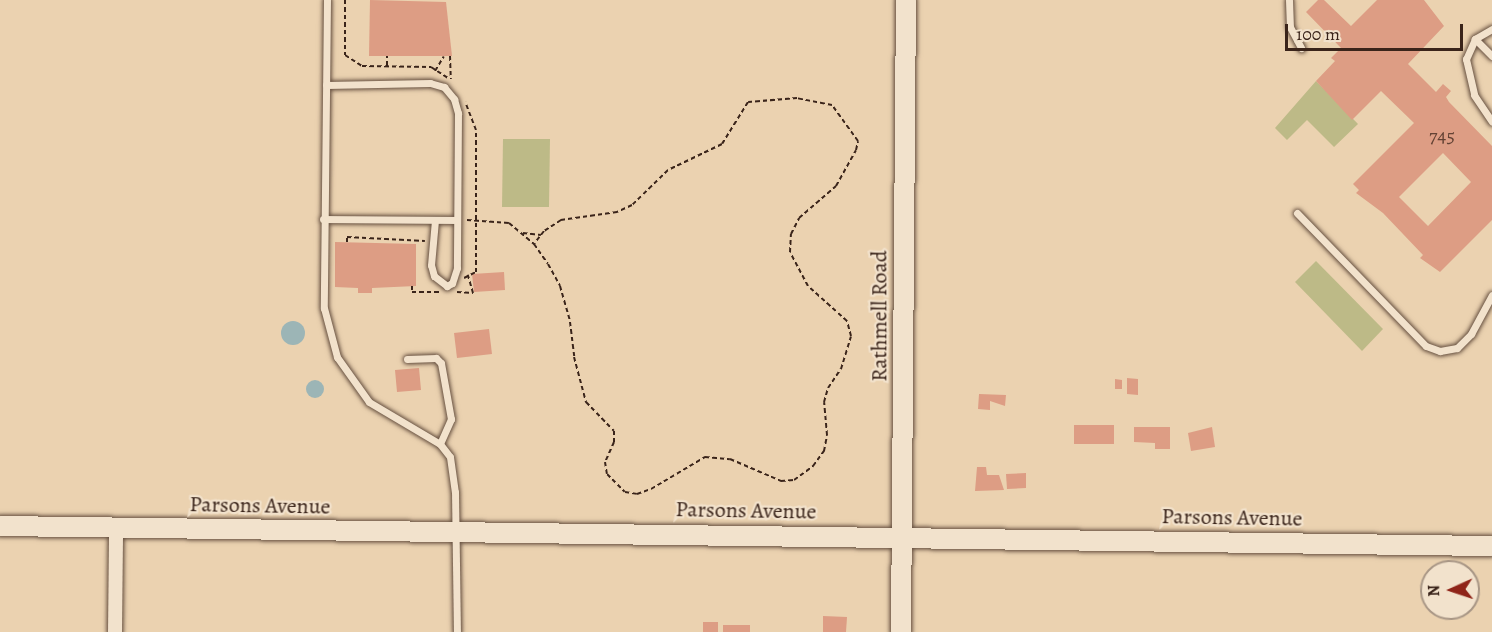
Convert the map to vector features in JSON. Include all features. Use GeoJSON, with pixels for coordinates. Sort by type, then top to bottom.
{"type":"FeatureCollection","features":[{"type":"Feature","properties":{"kind":"street","name":"Rathmell Road"},"geometry":{"type":"LineString","coordinates":[[901,632],[906,0]]}},
{"type":"Feature","properties":{"kind":"street","name":"Parsons Avenue"},"geometry":{"type":"LineString","coordinates":[[0,526],[1492,546]]}},
{"type":"Feature","properties":{"kind":"street"},"geometry":{"type":"LineString","coordinates":[[115,632],[116,528]]}},
{"type":"Feature","properties":{"kind":"lane"},"geometry":{"type":"LineString","coordinates":[[327,0],[323,219],[324,308],[337,357],[369,402],[440,444],[454,472],[457,632]]}},
{"type":"Feature","properties":{"kind":"lane"},"geometry":{"type":"LineString","coordinates":[[1289,0],[1290,27],[1301,48]]}},
{"type":"Feature","properties":{"kind":"lane"},"geometry":{"type":"LineString","coordinates":[[1492,29],[1475,39],[1466,59],[1474,95],[1492,122]]}},
{"type":"Feature","properties":{"kind":"lane"},"geometry":{"type":"LineString","coordinates":[[1475,39],[1492,56]]}},
{"type":"Feature","properties":{"kind":"lane"},"geometry":{"type":"LineString","coordinates":[[326,84],[430,83],[444,87],[454,99],[458,113],[455,222],[457,267],[452,283],[447,286],[434,276],[431,265],[435,220]]}},
{"type":"Feature","properties":{"kind":"lane"},"geometry":{"type":"LineString","coordinates":[[1297,213],[1426,346],[1440,351],[1457,348],[1471,334],[1492,295]]}},
{"type":"Feature","properties":{"kind":"lane"},"geometry":{"type":"LineString","coordinates":[[323,219],[455,222]]}},
{"type":"Feature","properties":{"kind":"lane"},"geometry":{"type":"LineString","coordinates":[[407,359],[436,358],[441,363],[451,419],[440,444]]}},
{"type":"Feature","properties":{"kind":"path"},"geometry":{"type":"LineString","coordinates":[[345,0],[345,55],[362,66],[431,67],[451,80],[456,87]]}},
{"type":"Feature","properties":{"kind":"path"},"geometry":{"type":"LineString","coordinates":[[387,56],[387,66]]}},
{"type":"Feature","properties":{"kind":"path"},"geometry":{"type":"LineString","coordinates":[[435,70],[444,56]]}},
{"type":"Feature","properties":{"kind":"path"},"geometry":{"type":"LineString","coordinates":[[450,56],[451,80]]}},
{"type":"Feature","properties":{"kind":"path"},"geometry":{"type":"LineString","coordinates":[[461,95],[476,130],[475,220]]}},
{"type":"Feature","properties":{"kind":"path"},"geometry":{"type":"LineString","coordinates":[[455,222],[475,220],[509,223],[534,244],[560,286],[586,402],[614,432],[614,442],[605,462],[608,474],[625,492],[637,494],[651,489],[705,457],[730,459],[781,481],[794,480],[813,466],[824,451],[827,435],[824,402],[828,388],[841,369],[851,336],[847,321],[808,286],[790,252],[791,234],[800,218],[836,186],[856,150],[858,141],[832,105],[797,98],[748,102],[722,144],[668,170],[652,181],[632,205],[617,212],[561,220],[541,235],[534,244]]}},
{"type":"Feature","properties":{"kind":"path"},"geometry":{"type":"LineString","coordinates":[[523,233],[541,235]]}},
{"type":"Feature","properties":{"kind":"path"},"geometry":{"type":"LineString","coordinates":[[347,242],[347,237],[418,237],[425,241],[425,246]]}},
{"type":"Feature","properties":{"kind":"path"},"geometry":{"type":"LineString","coordinates":[[456,292],[473,293],[468,275]]}},
{"type":"Feature","properties":{"kind":"path"},"geometry":{"type":"LineString","coordinates":[[434,287],[440,292]]}},
{"type":"Feature","properties":{"kind":"shaded area"},"geometry":{"type":"Polygon","coordinates":[[[1316,81],[1358,124],[1334,147],[1307,120],[1287,140],[1275,128],[1316,81]]]}},
{"type":"Feature","properties":{"kind":"shaded area"},"geometry":{"type":"Polygon","coordinates":[[[503,139],[550,139],[549,207],[502,207],[503,139]]]}},
{"type":"Feature","properties":{"kind":"shaded area"},"geometry":{"type":"Polygon","coordinates":[[[1316,261],[1383,329],[1362,351],[1295,282],[1316,261]]]}},
{"type":"Feature","properties":{"kind":"water"},"geometry":{"type":"Polygon","coordinates":[[[293,321],[298,322],[304,328],[304,338],[298,344],[293,345],[288,344],[282,338],[281,333],[282,328],[288,322],[293,321]]]}},
{"type":"Feature","properties":{"kind":"water"},"geometry":{"type":"Polygon","coordinates":[[[315,380],[321,383],[324,389],[321,395],[315,398],[309,395],[306,389],[309,383],[315,380]]]}},
{"type":"Feature","properties":{"kind":"building"},"geometry":{"type":"Polygon","coordinates":[[[370,0],[446,2],[452,56],[369,56],[370,0]]]}},
{"type":"Feature","properties":{"kind":"building"},"geometry":{"type":"Polygon","coordinates":[[[1318,0],[1324,0],[1351,26],[1377,0],[1424,0],[1444,26],[1408,64],[1436,92],[1443,84],[1451,91],[1446,97],[1449,102],[1492,146],[1492,220],[1440,272],[1420,258],[1423,255],[1383,213],[1356,193],[1359,190],[1353,184],[1414,123],[1381,91],[1352,120],[1316,81],[1335,61],[1331,58],[1341,48],[1306,12],[1318,0]],[[1443,153],[1399,197],[1428,226],[1471,182],[1443,153]]]}},
{"type":"Feature","properties":{"kind":"building"},"geometry":{"type":"Polygon","coordinates":[[[335,242],[416,244],[416,286],[372,288],[372,293],[358,293],[358,288],[335,287],[335,242]]]}},
{"type":"Feature","properties":{"kind":"building"},"geometry":{"type":"Polygon","coordinates":[[[504,272],[505,290],[474,292],[472,274],[504,272]]]}},
{"type":"Feature","properties":{"kind":"building"},"geometry":{"type":"Polygon","coordinates":[[[489,329],[492,354],[457,358],[454,333],[489,329]]]}},
{"type":"Feature","properties":{"kind":"building"},"geometry":{"type":"Polygon","coordinates":[[[419,368],[421,390],[397,392],[395,370],[419,368]]]}},
{"type":"Feature","properties":{"kind":"building"},"geometry":{"type":"Polygon","coordinates":[[[1127,378],[1138,379],[1138,395],[1127,394],[1127,378]]]}},
{"type":"Feature","properties":{"kind":"building"},"geometry":{"type":"Polygon","coordinates":[[[1115,379],[1122,380],[1122,389],[1115,389],[1115,379]]]}},
{"type":"Feature","properties":{"kind":"building"},"geometry":{"type":"Polygon","coordinates":[[[979,394],[1006,395],[1005,406],[990,401],[990,410],[978,409],[979,394]]]}},
{"type":"Feature","properties":{"kind":"building"},"geometry":{"type":"Polygon","coordinates":[[[1074,425],[1114,425],[1114,444],[1074,444],[1074,425]]]}},
{"type":"Feature","properties":{"kind":"building"},"geometry":{"type":"Polygon","coordinates":[[[1134,427],[1170,427],[1170,449],[1155,449],[1155,443],[1134,442],[1134,427]]]}},
{"type":"Feature","properties":{"kind":"building"},"geometry":{"type":"Polygon","coordinates":[[[1212,427],[1215,447],[1191,451],[1188,433],[1212,427]]]}},
{"type":"Feature","properties":{"kind":"building"},"geometry":{"type":"Polygon","coordinates":[[[977,467],[986,467],[987,475],[999,475],[1004,490],[975,491],[977,467]]]}},
{"type":"Feature","properties":{"kind":"building"},"geometry":{"type":"Polygon","coordinates":[[[1026,473],[1026,488],[1007,489],[1006,474],[1026,473]]]}},
{"type":"Feature","properties":{"kind":"building"},"geometry":{"type":"Polygon","coordinates":[[[823,616],[847,617],[846,632],[823,632],[823,616]]]}},
{"type":"Feature","properties":{"kind":"building"},"geometry":{"type":"Polygon","coordinates":[[[703,622],[718,622],[718,632],[703,632],[703,622]]]}},
{"type":"Feature","properties":{"kind":"building"},"geometry":{"type":"Polygon","coordinates":[[[723,625],[750,625],[750,632],[723,632],[723,625]]]}}]}
